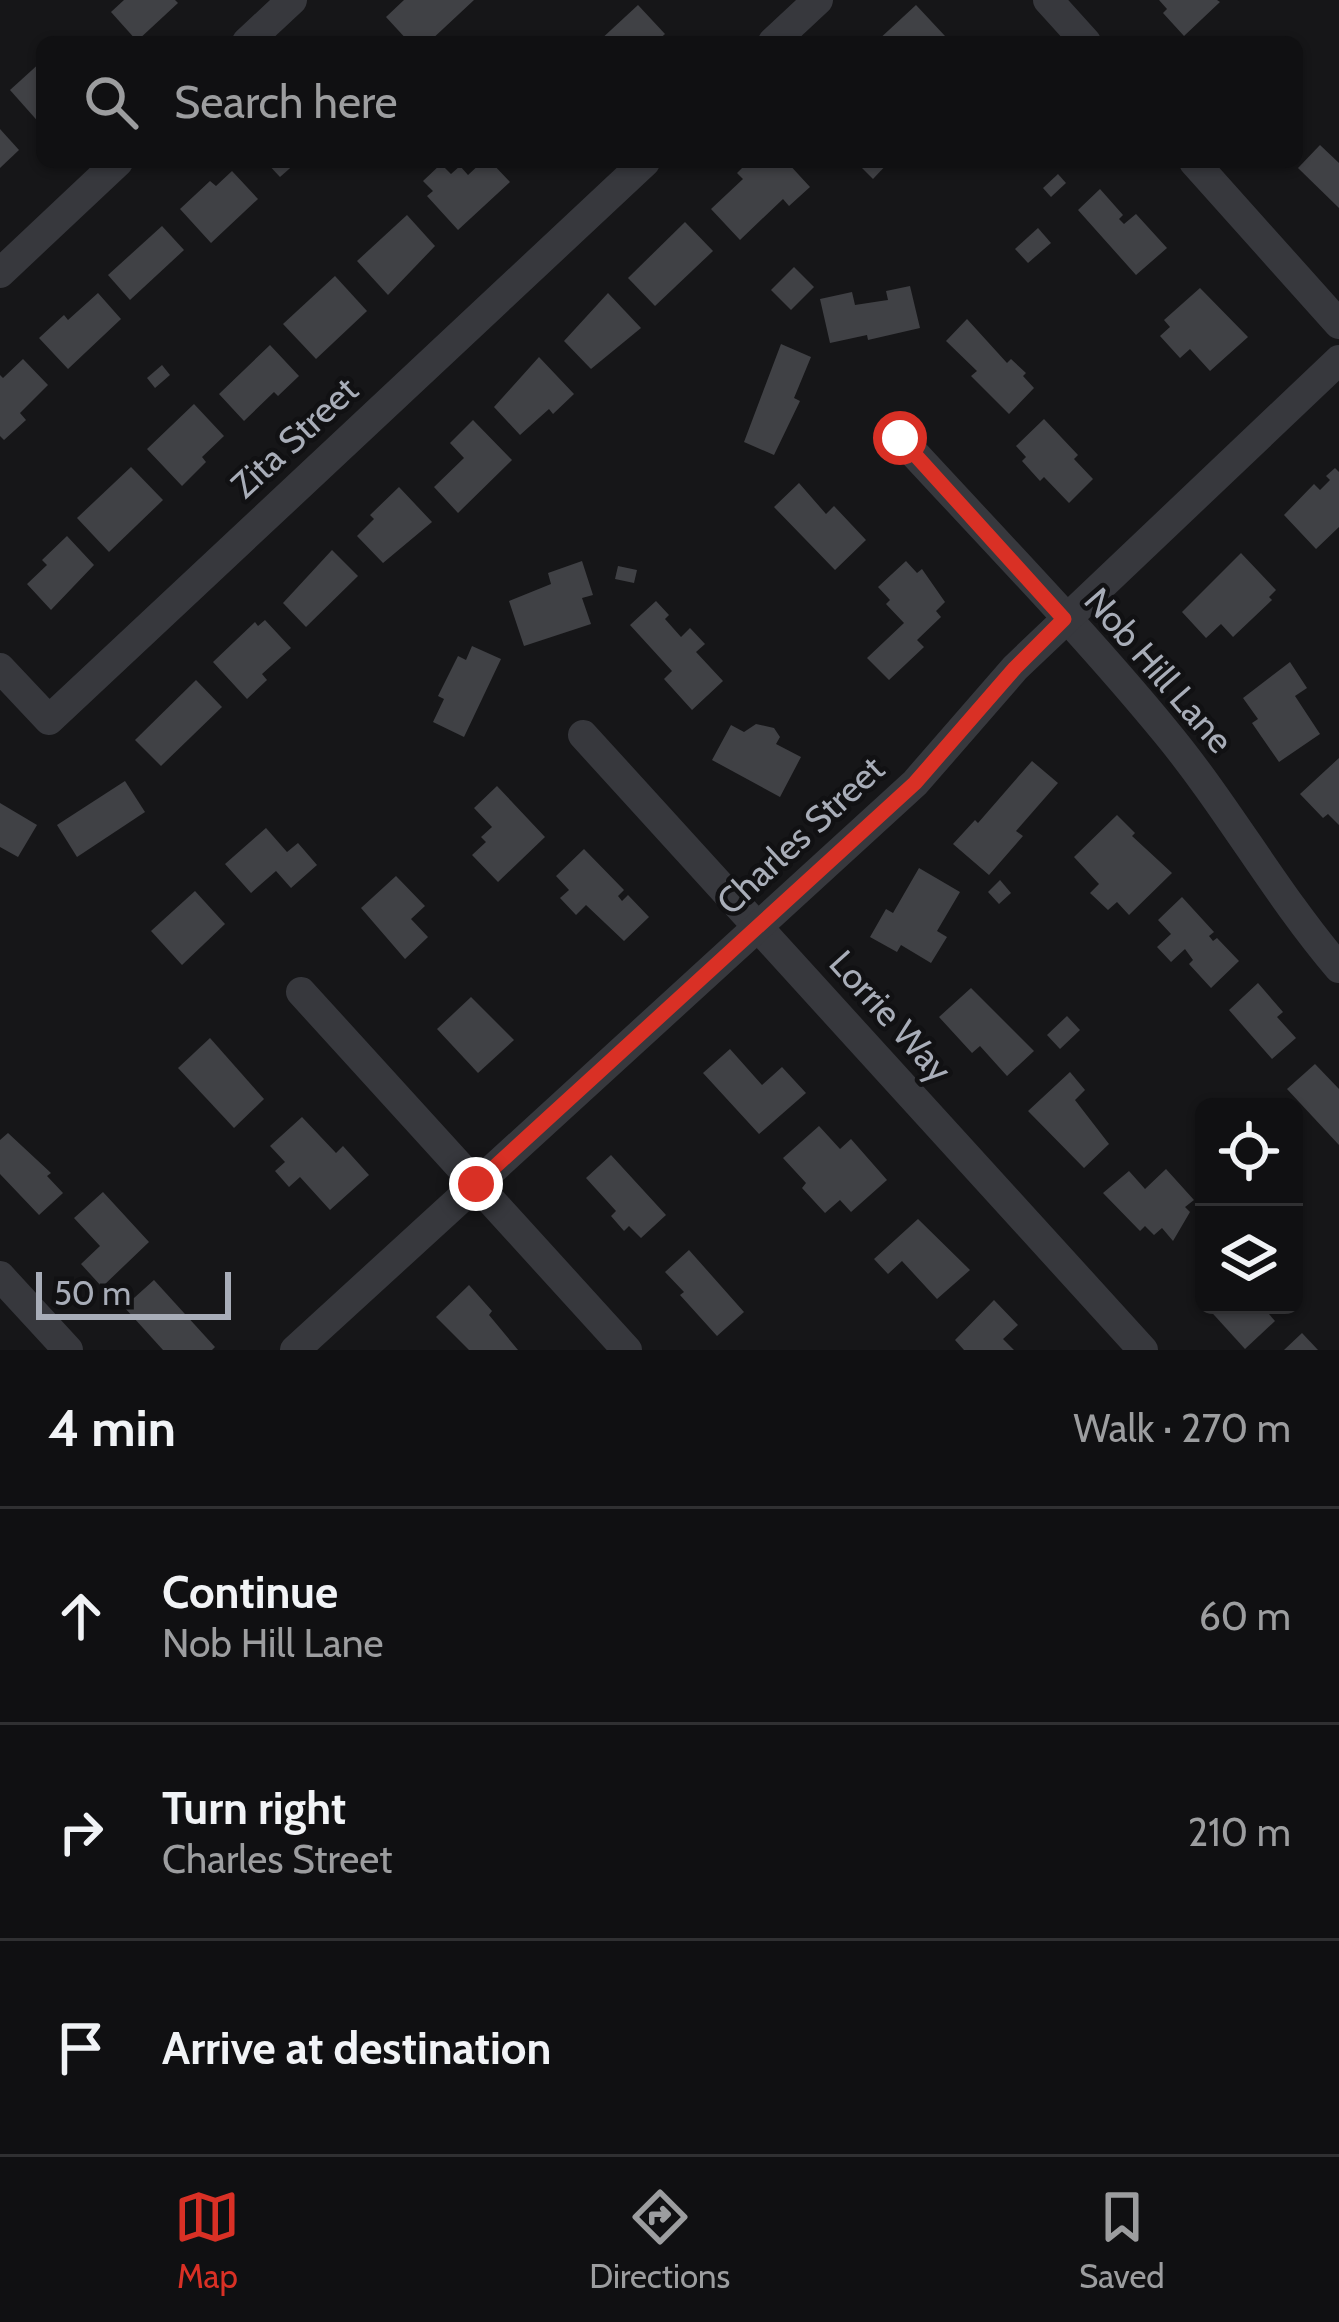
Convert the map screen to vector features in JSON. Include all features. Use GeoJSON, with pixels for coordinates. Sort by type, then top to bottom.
{"type":"FeatureCollection","features":[{"type":"Feature","properties":{"kind":"street"},"geometry":{"type":"LineString","coordinates":[[253,36],[292,0]]}},
{"type":"Feature","properties":{"kind":"street"},"geometry":{"type":"LineString","coordinates":[[779,36],[818,0]]}},
{"type":"Feature","properties":{"kind":"street"},"geometry":{"type":"LineString","coordinates":[[1048,0],[1081,36]]}},
{"type":"Feature","properties":{"kind":"street"},"geometry":{"type":"LineString","coordinates":[[0,273],[112,168]]}},
{"type":"Feature","properties":{"kind":"street","name":"Zita Street"},"geometry":{"type":"LineString","coordinates":[[0,668],[49,720],[639,168]]}},
{"type":"Feature","properties":{"kind":"street"},"geometry":{"type":"LineString","coordinates":[[1199,168],[1339,324]]}},
{"type":"Feature","properties":{"kind":"street","name":"Charles Street"},"geometry":{"type":"LineString","coordinates":[[295,1350],[915,783],[1064,619],[1339,360]]}},
{"type":"Feature","properties":{"kind":"street","name":"Nob Hill Lane"},"geometry":{"type":"LineString","coordinates":[[900,438],[1165,730],[1293,914],[1339,968]]}},
{"type":"Feature","properties":{"kind":"street","name":"Lorrie Way"},"geometry":{"type":"LineString","coordinates":[[583,735],[1142,1350]]}},
{"type":"Feature","properties":{"kind":"street"},"geometry":{"type":"LineString","coordinates":[[301,992],[627,1350]]}},
{"type":"Feature","properties":{"kind":"street"},"geometry":{"type":"LineString","coordinates":[[0,1276],[68,1350]]}},
{"type":"Feature","properties":{"kind":"building"},"geometry":{"type":"Polygon","coordinates":[[[124,0],[178,3],[142,36],[133,36],[111,12],[124,0]]]}},
{"type":"Feature","properties":{"kind":"building"},"geometry":{"type":"Polygon","coordinates":[[[404,0],[474,0],[435,36],[403,36],[386,17],[404,0]]]}},
{"type":"Feature","properties":{"kind":"building"},"geometry":{"type":"Polygon","coordinates":[[[1159,0],[1220,2],[1184,36],[1163,13],[1167,9],[1159,0]]]}},
{"type":"Feature","properties":{"kind":"building"},"geometry":{"type":"Polygon","coordinates":[[[638,5],[665,34],[663,36],[604,36],[638,5]]]}},
{"type":"Feature","properties":{"kind":"building"},"geometry":{"type":"Polygon","coordinates":[[[916,5],[945,36],[882,36],[916,5]]]}},
{"type":"Feature","properties":{"kind":"building"},"geometry":{"type":"Polygon","coordinates":[[[36,66],[36,119],[10,90],[36,66]]]}},
{"type":"Feature","properties":{"kind":"building"},"geometry":{"type":"Polygon","coordinates":[[[0,129],[19,150],[0,168],[0,129]]]}},
{"type":"Feature","properties":{"kind":"building"},"geometry":{"type":"Polygon","coordinates":[[[1320,145],[1339,163],[1339,208],[1298,168],[1303,168],[1320,145]]]}},
{"type":"Feature","properties":{"kind":"building"},"geometry":{"type":"Polygon","coordinates":[[[437,168],[451,174],[462,168],[468,175],[476,168],[497,168],[510,182],[458,230],[427,196],[433,191],[423,181],[437,168]]]}},
{"type":"Feature","properties":{"kind":"building"},"geometry":{"type":"Polygon","coordinates":[[[742,168],[793,168],[810,187],[789,206],[783,199],[740,240],[711,209],[743,179],[737,173],[742,168]]]}},
{"type":"Feature","properties":{"kind":"building"},"geometry":{"type":"Polygon","coordinates":[[[862,168],[883,168],[873,179],[862,168]]]}},
{"type":"Feature","properties":{"kind":"building"},"geometry":{"type":"Polygon","coordinates":[[[232,171],[258,199],[211,243],[180,209],[210,181],[216,186],[232,171]]]}},
{"type":"Feature","properties":{"kind":"building"},"geometry":{"type":"Polygon","coordinates":[[[1058,174],[1066,183],[1051,197],[1043,188],[1058,174]]]}},
{"type":"Feature","properties":{"kind":"building"},"geometry":{"type":"Polygon","coordinates":[[[1100,189],[1123,215],[1119,219],[1124,224],[1136,214],[1167,248],[1136,275],[1078,210],[1100,189]]]}},
{"type":"Feature","properties":{"kind":"building"},"geometry":{"type":"Polygon","coordinates":[[[407,215],[435,246],[388,295],[357,261],[407,215]]]}},
{"type":"Feature","properties":{"kind":"building"},"geometry":{"type":"Polygon","coordinates":[[[685,222],[713,251],[655,306],[628,278],[685,222]]]}},
{"type":"Feature","properties":{"kind":"building"},"geometry":{"type":"Polygon","coordinates":[[[162,226],[184,250],[130,300],[108,275],[162,226]]]}},
{"type":"Feature","properties":{"kind":"building"},"geometry":{"type":"Polygon","coordinates":[[[1038,228],[1051,243],[1028,263],[1015,249],[1038,228]]]}},
{"type":"Feature","properties":{"kind":"building"},"geometry":{"type":"Polygon","coordinates":[[[794,267],[814,287],[791,310],[771,290],[794,267]]]}},
{"type":"Feature","properties":{"kind":"building"},"geometry":{"type":"Polygon","coordinates":[[[335,276],[367,311],[316,359],[283,324],[335,276]]]}},
{"type":"Feature","properties":{"kind":"building"},"geometry":{"type":"Polygon","coordinates":[[[910,286],[920,328],[830,343],[820,299],[852,292],[855,305],[888,300],[886,291],[910,286]]]}},
{"type":"Feature","properties":{"kind":"building"},"geometry":{"type":"Polygon","coordinates":[[[1200,288],[1248,337],[1210,371],[1190,349],[1180,358],[1160,336],[1170,327],[1164,320],[1200,288]]]}},
{"type":"Feature","properties":{"kind":"building"},"geometry":{"type":"Polygon","coordinates":[[[98,293],[121,319],[68,369],[39,338],[98,293]]]}},
{"type":"Feature","properties":{"kind":"building"},"geometry":{"type":"Polygon","coordinates":[[[608,293],[641,328],[591,369],[564,341],[608,293]]]}},
{"type":"Feature","properties":{"kind":"building"},"geometry":{"type":"Polygon","coordinates":[[[967,319],[1007,363],[1011,359],[1026,373],[1023,376],[1034,388],[1009,414],[971,376],[977,371],[946,341],[967,319]]]}},
{"type":"Feature","properties":{"kind":"building"},"geometry":{"type":"Polygon","coordinates":[[[781,344],[811,357],[794,398],[800,401],[774,455],[744,442],[781,344]]]}},
{"type":"Feature","properties":{"kind":"building"},"geometry":{"type":"Polygon","coordinates":[[[270,345],[299,376],[244,421],[219,394],[270,345]]]}},
{"type":"Feature","properties":{"kind":"building"},"geometry":{"type":"Polygon","coordinates":[[[539,357],[574,394],[520,435],[494,407],[539,357]]]}},
{"type":"Feature","properties":{"kind":"building"},"geometry":{"type":"Polygon","coordinates":[[[23,359],[48,385],[20,413],[26,420],[4,440],[0,436],[0,375],[3,378],[23,359]]]}},
{"type":"Feature","properties":{"kind":"building"},"geometry":{"type":"Polygon","coordinates":[[[162,365],[170,375],[155,388],[147,378],[162,365]]]}},
{"type":"Feature","properties":{"kind":"building"},"geometry":{"type":"Polygon","coordinates":[[[194,404],[224,436],[182,486],[147,449],[194,404]]]}},
{"type":"Feature","properties":{"kind":"building"},"geometry":{"type":"Polygon","coordinates":[[[1044,419],[1093,479],[1069,503],[1044,477],[1040,481],[1016,446],[1044,419]]]}},
{"type":"Feature","properties":{"kind":"building"},"geometry":{"type":"Polygon","coordinates":[[[473,420],[512,460],[458,513],[434,487],[464,458],[450,443],[473,420]]]}},
{"type":"Feature","properties":{"kind":"building"},"geometry":{"type":"Polygon","coordinates":[[[131,467],[163,500],[109,552],[77,518],[131,467]]]}},
{"type":"Feature","properties":{"kind":"building"},"geometry":{"type":"Polygon","coordinates":[[[1335,468],[1339,472],[1339,527],[1316,549],[1284,515],[1314,484],[1320,490],[1335,468]]]}},
{"type":"Feature","properties":{"kind":"building"},"geometry":{"type":"Polygon","coordinates":[[[799,483],[826,514],[834,506],[866,540],[835,570],[774,507],[799,483]]]}},
{"type":"Feature","properties":{"kind":"building"},"geometry":{"type":"Polygon","coordinates":[[[399,487],[432,522],[383,563],[357,536],[374,519],[370,515],[399,487]]]}},
{"type":"Feature","properties":{"kind":"building"},"geometry":{"type":"Polygon","coordinates":[[[67,536],[94,565],[51,610],[27,584],[47,565],[42,560],[67,536]]]}},
{"type":"Feature","properties":{"kind":"building"},"geometry":{"type":"Polygon","coordinates":[[[332,550],[358,576],[306,627],[283,603],[332,550]]]}},
{"type":"Feature","properties":{"kind":"building"},"geometry":{"type":"Polygon","coordinates":[[[1241,553],[1276,590],[1269,597],[1272,600],[1233,637],[1221,624],[1206,638],[1182,612],[1241,553]]]}},
{"type":"Feature","properties":{"kind":"building"},"geometry":{"type":"Polygon","coordinates":[[[582,561],[593,595],[582,598],[591,624],[524,646],[509,601],[551,584],[548,573],[582,561]]]}},
{"type":"Feature","properties":{"kind":"building"},"geometry":{"type":"Polygon","coordinates":[[[906,561],[917,573],[922,569],[945,602],[936,611],[941,617],[917,640],[924,647],[889,680],[867,658],[904,623],[878,587],[906,561]]]}},
{"type":"Feature","properties":{"kind":"building"},"geometry":{"type":"Polygon","coordinates":[[[618,566],[637,570],[634,583],[615,579],[618,566]]]}},
{"type":"Feature","properties":{"kind":"building"},"geometry":{"type":"Polygon","coordinates":[[[656,601],[681,637],[690,628],[705,644],[696,652],[723,681],[692,710],[664,679],[672,671],[630,625],[656,601]]]}},
{"type":"Feature","properties":{"kind":"building"},"geometry":{"type":"Polygon","coordinates":[[[265,620],[291,648],[262,674],[267,680],[247,699],[213,662],[255,622],[258,626],[265,620]]]}},
{"type":"Feature","properties":{"kind":"building"},"geometry":{"type":"Polygon","coordinates":[[[472,646],[501,659],[464,737],[433,722],[444,699],[438,696],[458,656],[466,660],[472,646]]]}},
{"type":"Feature","properties":{"kind":"building"},"geometry":{"type":"Polygon","coordinates":[[[1290,662],[1307,688],[1295,696],[1320,734],[1279,762],[1252,723],[1258,719],[1243,698],[1290,662]]]}},
{"type":"Feature","properties":{"kind":"building"},"geometry":{"type":"Polygon","coordinates":[[[196,680],[222,707],[161,766],[135,740],[196,680]]]}},
{"type":"Feature","properties":{"kind":"building"},"geometry":{"type":"Polygon","coordinates":[[[756,724],[774,728],[780,737],[776,744],[801,757],[780,797],[712,760],[731,725],[744,732],[756,724]]]}},
{"type":"Feature","properties":{"kind":"building"},"geometry":{"type":"Polygon","coordinates":[[[1339,758],[1339,825],[1328,814],[1323,818],[1300,794],[1339,758]]]}},
{"type":"Feature","properties":{"kind":"building"},"geometry":{"type":"Polygon","coordinates":[[[1032,761],[1058,783],[1016,831],[1023,836],[989,875],[953,844],[975,820],[978,823],[1032,761]]]}},
{"type":"Feature","properties":{"kind":"building"},"geometry":{"type":"Polygon","coordinates":[[[125,781],[145,812],[77,857],[57,825],[125,781]]]}},
{"type":"Feature","properties":{"kind":"building"},"geometry":{"type":"Polygon","coordinates":[[[497,786],[545,837],[498,882],[472,855],[486,842],[481,837],[492,827],[474,808],[497,786]]]}},
{"type":"Feature","properties":{"kind":"building"},"geometry":{"type":"Polygon","coordinates":[[[0,803],[37,825],[18,857],[0,847],[0,803]]]}},
{"type":"Feature","properties":{"kind":"building"},"geometry":{"type":"Polygon","coordinates":[[[1117,815],[1172,873],[1129,915],[1117,902],[1108,910],[1090,893],[1099,884],[1074,857],[1117,815]]]}},
{"type":"Feature","properties":{"kind":"building"},"geometry":{"type":"Polygon","coordinates":[[[266,828],[287,852],[298,843],[317,865],[291,888],[276,871],[251,893],[225,864],[266,828]]]}},
{"type":"Feature","properties":{"kind":"building"},"geometry":{"type":"Polygon","coordinates":[[[584,849],[624,890],[618,896],[622,901],[628,895],[649,917],[624,941],[586,905],[576,915],[560,898],[569,890],[556,876],[584,849]]]}},
{"type":"Feature","properties":{"kind":"building"},"geometry":{"type":"Polygon","coordinates":[[[919,868],[960,892],[937,931],[947,937],[931,963],[901,945],[897,952],[870,937],[886,909],[893,913],[919,868]]]}},
{"type":"Feature","properties":{"kind":"building"},"geometry":{"type":"Polygon","coordinates":[[[396,876],[425,906],[411,919],[428,937],[405,959],[361,908],[396,876]]]}},
{"type":"Feature","properties":{"kind":"building"},"geometry":{"type":"Polygon","coordinates":[[[1000,880],[1011,893],[999,904],[988,892],[1000,880]]]}},
{"type":"Feature","properties":{"kind":"building"},"geometry":{"type":"Polygon","coordinates":[[[195,891],[225,924],[182,965],[151,931],[195,891]]]}},
{"type":"Feature","properties":{"kind":"building"},"geometry":{"type":"Polygon","coordinates":[[[1182,897],[1214,932],[1209,936],[1213,941],[1217,938],[1239,961],[1211,988],[1189,964],[1193,960],[1185,949],[1171,962],[1157,947],[1171,934],[1158,920],[1182,897]]]}},
{"type":"Feature","properties":{"kind":"building"},"geometry":{"type":"Polygon","coordinates":[[[1258,983],[1283,1012],[1277,1017],[1296,1038],[1272,1059],[1229,1010],[1258,983]]]}},
{"type":"Feature","properties":{"kind":"building"},"geometry":{"type":"Polygon","coordinates":[[[971,988],[1034,1051],[1007,1076],[980,1046],[972,1053],[939,1017],[971,988]]]}},
{"type":"Feature","properties":{"kind":"building"},"geometry":{"type":"Polygon","coordinates":[[[471,997],[514,1040],[478,1073],[437,1029],[471,997]]]}},
{"type":"Feature","properties":{"kind":"building"},"geometry":{"type":"Polygon","coordinates":[[[1067,1016],[1080,1030],[1060,1049],[1047,1035],[1067,1016]]]}},
{"type":"Feature","properties":{"kind":"building"},"geometry":{"type":"Polygon","coordinates":[[[210,1038],[264,1099],[234,1128],[178,1068],[210,1038]]]}},
{"type":"Feature","properties":{"kind":"building"},"geometry":{"type":"Polygon","coordinates":[[[730,1049],[762,1085],[782,1067],[806,1093],[759,1134],[703,1073],[730,1049]]]}},
{"type":"Feature","properties":{"kind":"building"},"geometry":{"type":"Polygon","coordinates":[[[1315,1064],[1339,1089],[1339,1145],[1303,1106],[1303,1098],[1295,1098],[1287,1089],[1315,1064]]]}},
{"type":"Feature","properties":{"kind":"building"},"geometry":{"type":"Polygon","coordinates":[[[1070,1072],[1085,1090],[1075,1100],[1109,1144],[1084,1168],[1028,1111],[1070,1072]]]}},
{"type":"Feature","properties":{"kind":"building"},"geometry":{"type":"Polygon","coordinates":[[[302,1117],[336,1153],[343,1146],[369,1175],[330,1210],[300,1177],[289,1187],[275,1171],[285,1162],[270,1146],[302,1117]]]}},
{"type":"Feature","properties":{"kind":"building"},"geometry":{"type":"Polygon","coordinates":[[[819,1126],[840,1149],[851,1139],[887,1180],[851,1212],[840,1200],[825,1213],[783,1158],[819,1126]]]}},
{"type":"Feature","properties":{"kind":"building"},"geometry":{"type":"Polygon","coordinates":[[[8,1133],[51,1173],[47,1176],[63,1193],[39,1215],[0,1174],[0,1140],[8,1133]]]}},
{"type":"Feature","properties":{"kind":"building"},"geometry":{"type":"Polygon","coordinates":[[[611,1155],[666,1215],[641,1238],[629,1226],[624,1231],[611,1216],[616,1211],[586,1178],[611,1155]]]}},
{"type":"Feature","properties":{"kind":"building"},"geometry":{"type":"Polygon","coordinates":[[[1166,1169],[1194,1200],[1185,1207],[1190,1212],[1173,1241],[1162,1228],[1154,1235],[1145,1226],[1140,1231],[1103,1193],[1129,1171],[1145,1189],[1166,1169]]]}},
{"type":"Feature","properties":{"kind":"building"},"geometry":{"type":"Polygon","coordinates":[[[103,1192],[149,1242],[102,1287],[81,1264],[100,1246],[74,1218],[103,1192]]]}},
{"type":"Feature","properties":{"kind":"building"},"geometry":{"type":"Polygon","coordinates":[[[918,1219],[970,1270],[937,1299],[902,1261],[888,1274],[874,1259],[918,1219]]]}},
{"type":"Feature","properties":{"kind":"building"},"geometry":{"type":"Polygon","coordinates":[[[689,1250],[744,1312],[717,1336],[665,1272],[689,1250]]]}},
{"type":"Feature","properties":{"kind":"building"},"geometry":{"type":"Polygon","coordinates":[[[154,1280],[215,1347],[212,1350],[163,1350],[124,1307],[154,1280]]]}},
{"type":"Feature","properties":{"kind":"building"},"geometry":{"type":"Polygon","coordinates":[[[469,1285],[518,1350],[469,1350],[436,1317],[469,1285]]]}},
{"type":"Feature","properties":{"kind":"building"},"geometry":{"type":"Polygon","coordinates":[[[994,1300],[1018,1325],[1003,1339],[1014,1350],[964,1350],[955,1340],[994,1300]]]}},
{"type":"Feature","properties":{"kind":"building"},"geometry":{"type":"Polygon","coordinates":[[[1213,1314],[1269,1314],[1275,1321],[1245,1349],[1213,1314]]]}},
{"type":"Feature","properties":{"kind":"building"},"geometry":{"type":"Polygon","coordinates":[[[1302,1333],[1318,1350],[1284,1350],[1302,1333]]]}},
{"type":"Feature","properties":{"kind":"route"},"geometry":{"type":"LineString","coordinates":[[476,1184],[915,783],[1064,619],[900,438]]}}]}
